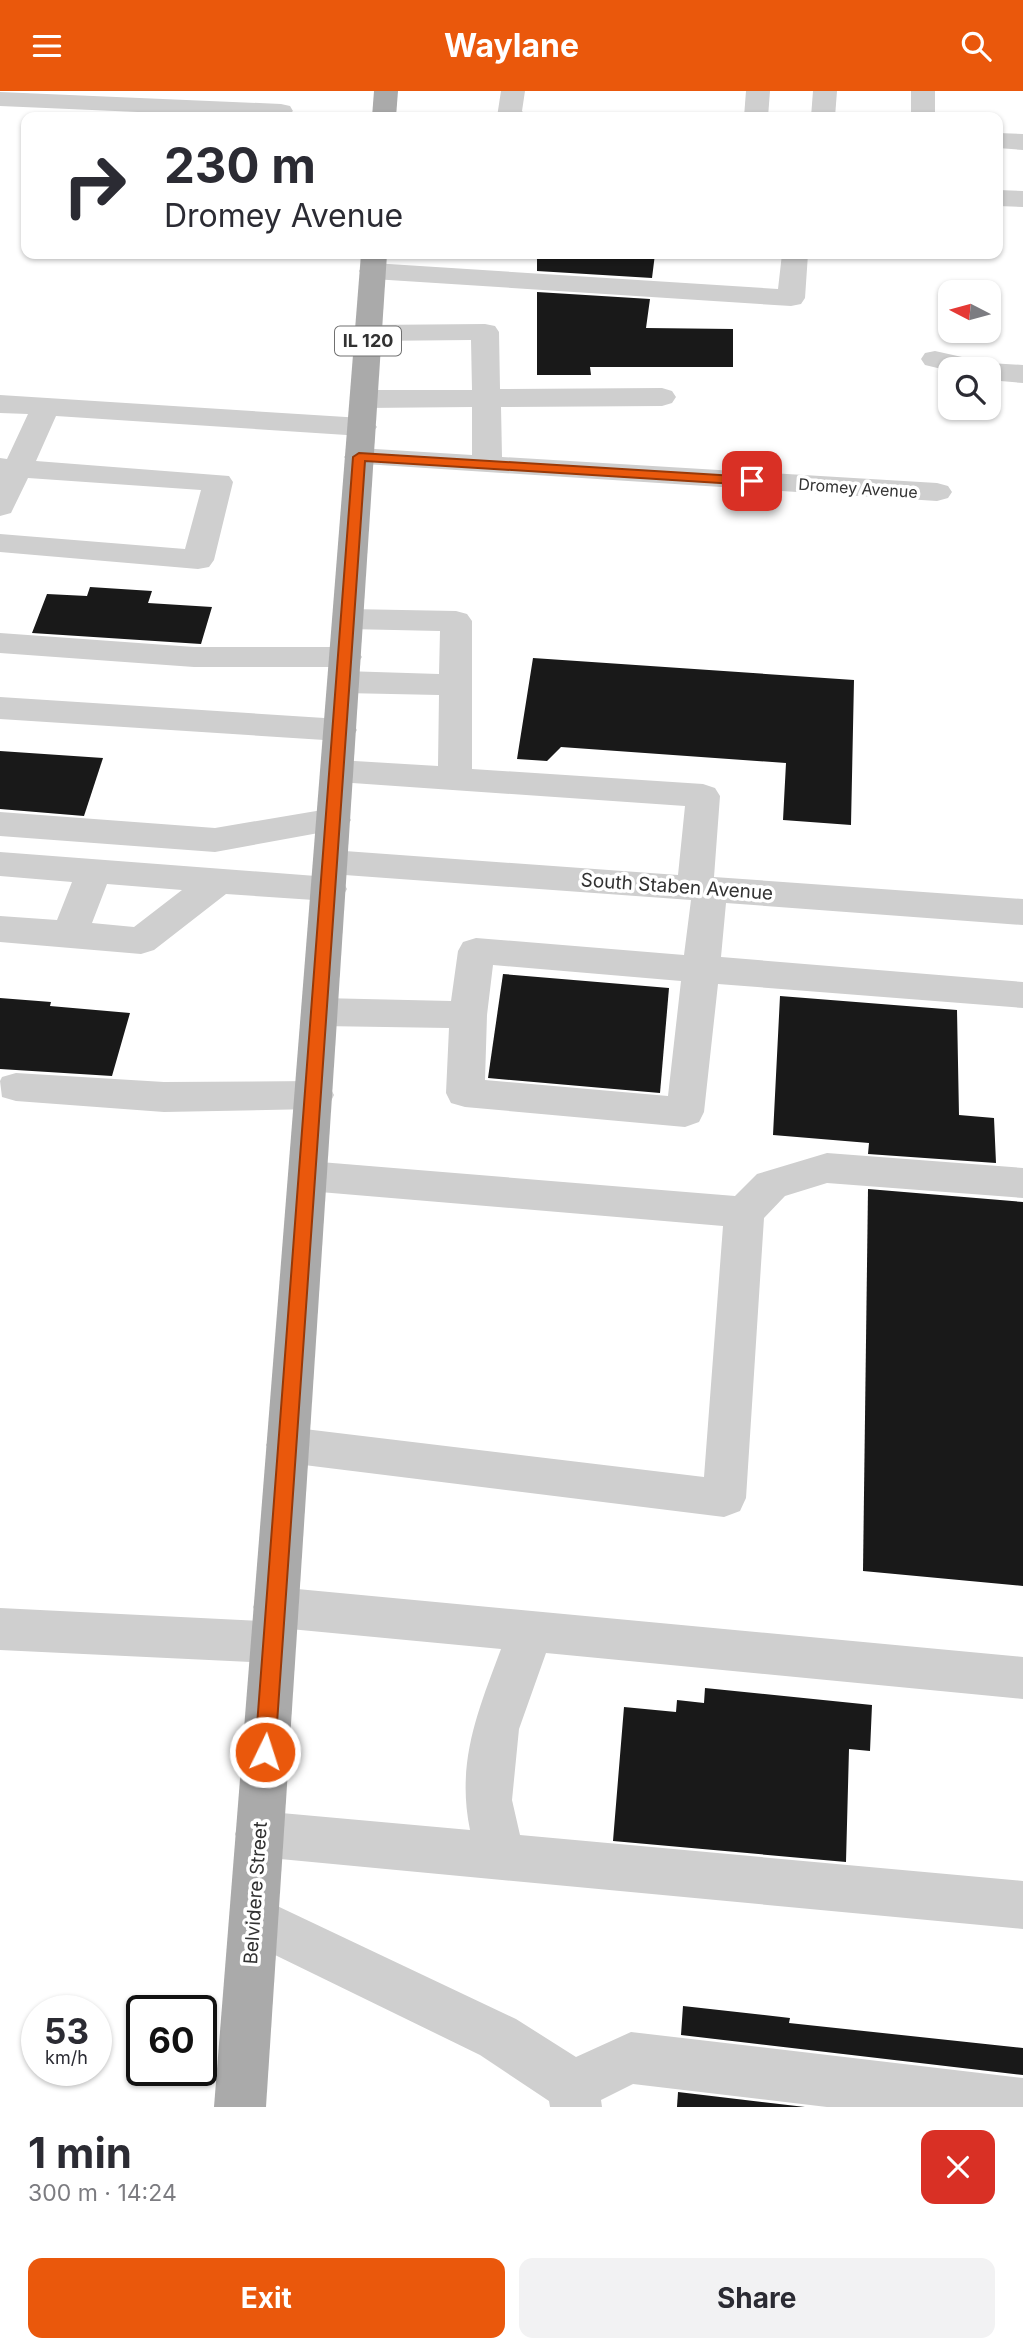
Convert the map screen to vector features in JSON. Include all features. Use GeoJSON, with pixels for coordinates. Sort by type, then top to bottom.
{"type":"FeatureCollection","features":[{"type":"Feature","properties":{"kind":"main road"},"geometry":{"type":"LineString","coordinates":[[384,112],[386,91]]}},
{"type":"Feature","properties":{"kind":"main road","name":"Belvidere Street"},"geometry":{"type":"LineString","coordinates":[[240,2107],[373,263]]}},
{"type":"Feature","properties":{"kind":"street"},"geometry":{"type":"LineString","coordinates":[[510,112],[513,91]]}},
{"type":"Feature","properties":{"kind":"street"},"geometry":{"type":"LineString","coordinates":[[756,112],[758,91]]}},
{"type":"Feature","properties":{"kind":"street"},"geometry":{"type":"LineString","coordinates":[[823,112],[825,91]]}},
{"type":"Feature","properties":{"kind":"street"},"geometry":{"type":"LineString","coordinates":[[923,91],[923,112]]}},
{"type":"Feature","properties":{"kind":"street"},"geometry":{"type":"LineString","coordinates":[[0,99],[281,111]]}},
{"type":"Feature","properties":{"kind":"street"},"geometry":{"type":"LineString","coordinates":[[1003,141],[1023,142]]}},
{"type":"Feature","properties":{"kind":"street"},"geometry":{"type":"LineString","coordinates":[[1003,198],[1023,199]]}},
{"type":"Feature","properties":{"kind":"street"},"geometry":{"type":"LineString","coordinates":[[373,263],[559,285],[791,298],[783,259]]}},
{"type":"Feature","properties":{"kind":"street"},"geometry":{"type":"LineString","coordinates":[[369,333],[485,332],[487,465]]}},
{"type":"Feature","properties":{"kind":"street"},"geometry":{"type":"LineString","coordinates":[[934,359],[938,360]]}},
{"type":"Feature","properties":{"kind":"street"},"geometry":{"type":"LineString","coordinates":[[1001,373],[1023,374]]}},
{"type":"Feature","properties":{"kind":"street"},"geometry":{"type":"LineString","coordinates":[[0,404],[362,428],[486,398],[662,397]]}},
{"type":"Feature","properties":{"kind":"street"},"geometry":{"type":"LineString","coordinates":[[0,507],[9,468],[45,409]]}},
{"type":"Feature","properties":{"kind":"street","name":"Dromey Avenue"},"geometry":{"type":"LineString","coordinates":[[362,428],[487,465],[937,492]]}},
{"type":"Feature","properties":{"kind":"street"},"geometry":{"type":"LineString","coordinates":[[0,543],[198,560],[218,482],[9,468]]}},
{"type":"Feature","properties":{"kind":"street"},"geometry":{"type":"LineString","coordinates":[[348,619],[456,621],[455,779]]}},
{"type":"Feature","properties":{"kind":"street"},"geometry":{"type":"LineString","coordinates":[[0,643],[345,670],[455,685]]}},
{"type":"Feature","properties":{"kind":"street"},"geometry":{"type":"LineString","coordinates":[[6,710],[340,730]]}},
{"type":"Feature","properties":{"kind":"street"},"geometry":{"type":"LineString","coordinates":[[338,771],[703,796],[701,969],[685,1112],[465,1093],[468,1015],[477,951],[701,969],[1023,995]]}},
{"type":"Feature","properties":{"kind":"street"},"geometry":{"type":"LineString","coordinates":[[0,824],[215,840],[334,820]]}},
{"type":"Feature","properties":{"kind":"street","name":"South Staben Avenue"},"geometry":{"type":"LineString","coordinates":[[0,864],[218,881],[330,875],[703,887],[1023,912]]}},
{"type":"Feature","properties":{"kind":"street"},"geometry":{"type":"LineString","coordinates":[[70,934],[93,871]]}},
{"type":"Feature","properties":{"kind":"street"},"geometry":{"type":"LineString","coordinates":[[0,929],[141,941],[218,881]]}},
{"type":"Feature","properties":{"kind":"street"},"geometry":{"type":"LineString","coordinates":[[321,1012],[468,1015]]}},
{"type":"Feature","properties":{"kind":"street"},"geometry":{"type":"LineString","coordinates":[[16,1087],[164,1097],[315,1095]]}},
{"type":"Feature","properties":{"kind":"street"},"geometry":{"type":"LineString","coordinates":[[288,1445],[724,1498],[744,1212],[771,1185],[827,1168],[1023,1183]]}},
{"type":"Feature","properties":{"kind":"street"},"geometry":{"type":"LineString","coordinates":[[308,1176],[744,1212]]}},
{"type":"Feature","properties":{"kind":"street"},"geometry":{"type":"LineString","coordinates":[[0,1629],[275,1625],[531,1631],[1017,1690]]}},
{"type":"Feature","properties":{"kind":"street"},"geometry":{"type":"LineString","coordinates":[[501,1858],[488,1800],[495,1729],[531,1631]]}},
{"type":"Feature","properties":{"kind":"street"},"geometry":{"type":"LineString","coordinates":[[259,1834],[1023,1905]]}},
{"type":"Feature","properties":{"kind":"street"},"geometry":{"type":"LineString","coordinates":[[254,1919],[498,2037],[575,2096],[631,2058],[1023,2104]]}},
{"type":"Feature","properties":{"kind":"building"},"geometry":{"type":"Polygon","coordinates":[[[537,259],[654,259],[652,278],[537,271],[537,259]]]}},
{"type":"Feature","properties":{"kind":"building"},"geometry":{"type":"Polygon","coordinates":[[[537,292],[650,299],[646,328],[733,329],[733,367],[590,367],[591,375],[537,375],[537,292]]]}},
{"type":"Feature","properties":{"kind":"building"},"geometry":{"type":"Polygon","coordinates":[[[90,587],[152,591],[148,603],[212,607],[201,644],[32,633],[47,594],[87,596],[90,587]]]}},
{"type":"Feature","properties":{"kind":"building"},"geometry":{"type":"Polygon","coordinates":[[[533,658],[854,680],[851,825],[783,820],[786,763],[561,747],[547,761],[517,759],[533,658]]]}},
{"type":"Feature","properties":{"kind":"building"},"geometry":{"type":"Polygon","coordinates":[[[0,751],[103,758],[84,816],[0,809],[0,751]]]}},
{"type":"Feature","properties":{"kind":"building"},"geometry":{"type":"Polygon","coordinates":[[[503,974],[669,988],[660,1093],[488,1078],[503,974]]]}},
{"type":"Feature","properties":{"kind":"building"},"geometry":{"type":"Polygon","coordinates":[[[780,996],[957,1010],[959,1115],[994,1118],[996,1163],[868,1154],[869,1143],[773,1135],[780,996]]]}},
{"type":"Feature","properties":{"kind":"building"},"geometry":{"type":"Polygon","coordinates":[[[0,998],[51,1002],[50,1006],[130,1013],[112,1076],[0,1069],[0,998]]]}},
{"type":"Feature","properties":{"kind":"building"},"geometry":{"type":"Polygon","coordinates":[[[868,1189],[1023,1202],[1023,1586],[863,1571],[868,1189]]]}},
{"type":"Feature","properties":{"kind":"building"},"geometry":{"type":"Polygon","coordinates":[[[705,1688],[872,1705],[870,1751],[849,1749],[846,1862],[613,1841],[624,1707],[676,1712],[677,1700],[704,1703],[705,1688]]]}},
{"type":"Feature","properties":{"kind":"building"},"geometry":{"type":"Polygon","coordinates":[[[683,2006],[790,2018],[789,2023],[1023,2048],[1023,2075],[681,2035],[683,2006]]]}},
{"type":"Feature","properties":{"kind":"building"},"geometry":{"type":"Polygon","coordinates":[[[678,2092],[805,2107],[677,2107],[678,2092]]]}},
{"type":"Feature","properties":{"kind":"route"},"geometry":{"type":"LineString","coordinates":[[265,1752],[315,1095],[359,457],[752,481]]}}]}
